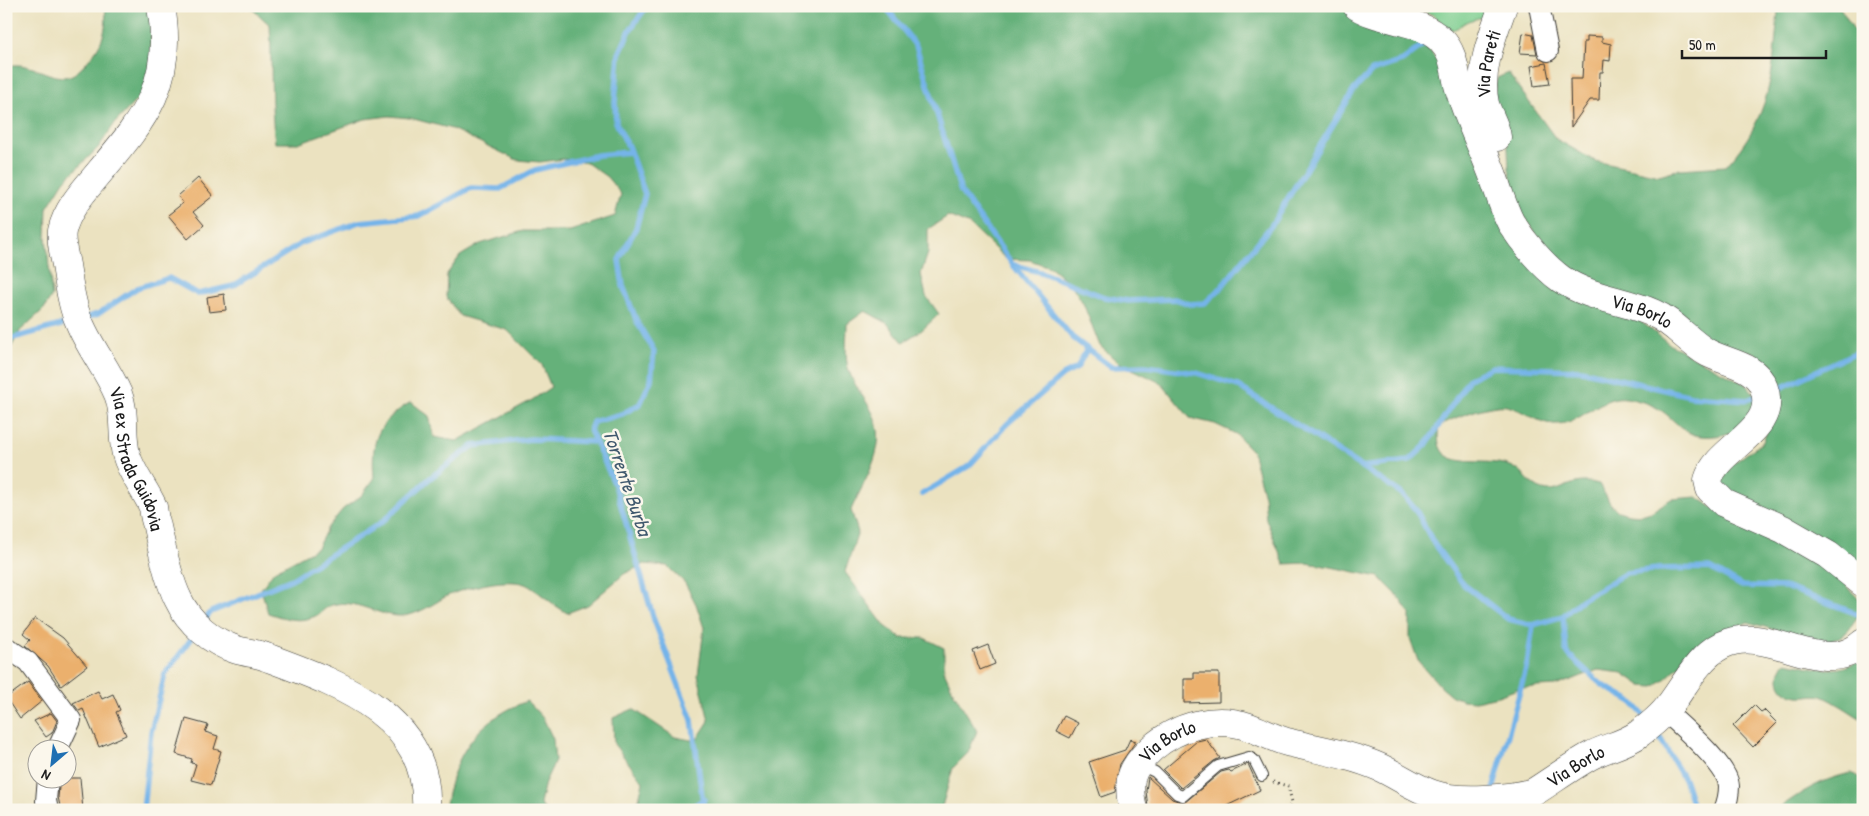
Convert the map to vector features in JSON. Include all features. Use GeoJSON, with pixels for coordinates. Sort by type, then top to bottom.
{"type":"FeatureCollection","features":[{"type":"Feature","properties":{"kind":"main road","name":"Via ex Strada Guidovia"},"geometry":{"type":"LineString","coordinates":[[161,6],[165,53],[159,85],[143,115],[125,141],[78,198],[62,231],[63,250],[78,319],[118,395],[123,410],[126,454],[153,508],[173,586],[185,611],[202,630],[226,646],[263,656],[330,681],[352,691],[386,715],[405,737],[418,760],[425,781],[426,810]]}},
{"type":"Feature","properties":{"kind":"main road","name":"Via Borlo"},"geometry":{"type":"LineString","coordinates":[[1358,6],[1368,12],[1416,25],[1440,40],[1451,53],[1458,85],[1511,222],[1534,253],[1561,279],[1593,295],[1636,306],[1656,314],[1708,352],[1745,367],[1757,377],[1764,387],[1766,400],[1764,412],[1752,432],[1715,464],[1708,480],[1710,489],[1724,503],[1783,529],[1828,555],[1863,583]]}},
{"type":"Feature","properties":{"kind":"main road","name":"Via Pareti"},"geometry":{"type":"LineString","coordinates":[[1496,182],[1497,134],[1485,104],[1483,79],[1492,36],[1504,6]]}},
{"type":"Feature","properties":{"kind":"main road","name":"Via Borlo"},"geometry":{"type":"LineString","coordinates":[[1133,810],[1129,781],[1137,763],[1158,743],[1183,728],[1196,724],[1235,724],[1285,742],[1377,766],[1433,794],[1494,798],[1534,792],[1592,755],[1638,735],[1665,711],[1702,662],[1722,645],[1750,640],[1772,642],[1834,658],[1854,651],[1863,643]]}},
{"type":"Feature","properties":{"kind":"street"},"geometry":{"type":"LineString","coordinates":[[1539,6],[1548,51]]}},
{"type":"Feature","properties":{"kind":"street"},"geometry":{"type":"LineString","coordinates":[[6,646],[28,662],[72,720],[63,738]]}},
{"type":"Feature","properties":{"kind":"street"},"geometry":{"type":"LineString","coordinates":[[1665,711],[1706,750],[1726,777],[1729,785],[1724,810]]}},
{"type":"Feature","properties":{"kind":"street"},"geometry":{"type":"LineString","coordinates":[[47,788],[46,801],[48,810]]}},
{"type":"Feature","properties":{"kind":"lane"},"geometry":{"type":"LineString","coordinates":[[1137,763],[1155,772],[1177,794],[1183,796],[1218,766],[1249,757],[1254,760],[1262,776]]}},
{"type":"Feature","properties":{"kind":"path"},"geometry":{"type":"LineString","coordinates":[[1856,6],[1863,18]]}},
{"type":"Feature","properties":{"kind":"path"},"geometry":{"type":"LineString","coordinates":[[1262,776],[1266,780],[1288,786],[1292,802],[1287,810]]}},
{"type":"Feature","properties":{"kind":"green space"},"geometry":{"type":"Polygon","coordinates":[[[105,6],[146,6],[151,18],[151,74],[146,90],[115,123],[98,148],[64,181],[47,208],[46,237],[52,296],[44,309],[20,331],[6,357],[6,66],[22,65],[63,77],[79,71],[96,50],[103,37],[106,23],[105,6]]]}},
{"type":"Feature","properties":{"kind":"green space"},"geometry":{"type":"Polygon","coordinates":[[[249,6],[1343,6],[1365,22],[1412,33],[1428,48],[1448,75],[1503,227],[1635,317],[1671,345],[1747,385],[1758,398],[1740,427],[1730,433],[1710,436],[1692,434],[1658,409],[1626,398],[1616,398],[1607,401],[1573,420],[1553,424],[1541,421],[1507,406],[1492,407],[1461,416],[1439,427],[1439,443],[1443,453],[1462,461],[1489,462],[1513,467],[1535,486],[1547,491],[1579,482],[1599,484],[1610,503],[1618,511],[1629,514],[1641,515],[1651,512],[1671,499],[1697,497],[1725,516],[1758,529],[1834,570],[1860,601],[1861,613],[1848,631],[1827,643],[1815,642],[1748,622],[1706,641],[1654,687],[1642,686],[1623,673],[1598,670],[1555,686],[1520,688],[1498,696],[1475,701],[1463,700],[1452,696],[1442,688],[1418,661],[1410,638],[1410,614],[1396,594],[1379,577],[1307,563],[1284,564],[1266,519],[1264,496],[1252,451],[1236,434],[1215,424],[1190,418],[1161,383],[1118,362],[1100,346],[1083,303],[1071,284],[1052,268],[1030,260],[1006,259],[970,225],[948,216],[928,229],[928,253],[921,274],[926,296],[939,314],[922,330],[903,342],[887,323],[865,311],[847,324],[846,348],[849,371],[873,414],[878,430],[878,440],[874,461],[851,510],[858,532],[845,572],[884,625],[901,638],[924,638],[944,648],[944,671],[953,691],[977,731],[968,753],[953,768],[941,810],[634,810],[637,807],[643,782],[614,744],[613,718],[633,709],[675,737],[696,741],[709,721],[698,675],[704,628],[696,604],[685,583],[667,566],[644,564],[624,574],[588,605],[567,613],[529,586],[521,583],[499,582],[463,590],[406,616],[391,615],[358,605],[341,603],[329,606],[313,617],[296,620],[268,613],[261,589],[274,571],[317,548],[328,527],[343,509],[361,496],[374,479],[374,453],[378,434],[390,417],[399,410],[411,402],[429,416],[434,437],[457,441],[532,400],[551,387],[542,365],[507,330],[460,316],[446,297],[447,274],[460,256],[480,244],[523,231],[570,231],[615,216],[621,194],[607,177],[587,163],[563,159],[540,162],[517,160],[452,129],[410,118],[389,116],[365,119],[298,143],[275,143],[270,25],[249,6]]]}},
{"type":"Feature","properties":{"kind":"green space"},"geometry":{"type":"Polygon","coordinates":[[[1413,6],[1491,6],[1485,15],[1450,30],[1433,15],[1413,6]]]}},
{"type":"Feature","properties":{"kind":"green space"},"geometry":{"type":"Polygon","coordinates":[[[1781,6],[1839,6],[1863,44],[1863,568],[1727,495],[1722,481],[1734,463],[1763,442],[1778,400],[1769,372],[1755,353],[1733,348],[1711,339],[1555,262],[1517,206],[1509,169],[1507,131],[1493,96],[1497,78],[1508,73],[1556,139],[1595,161],[1659,175],[1680,169],[1726,166],[1741,148],[1761,112],[1771,74],[1778,11],[1781,6]]]}},
{"type":"Feature","properties":{"kind":"green space"},"geometry":{"type":"Polygon","coordinates":[[[1863,657],[1863,720],[1822,696],[1798,696],[1791,694],[1782,688],[1780,683],[1780,673],[1785,662],[1816,668],[1835,669],[1845,667],[1863,657]]]}},
{"type":"Feature","properties":{"kind":"green space"},"geometry":{"type":"Polygon","coordinates":[[[527,701],[543,718],[553,739],[555,761],[545,782],[540,804],[545,810],[445,810],[454,773],[469,743],[493,719],[527,701]]]}},
{"type":"Feature","properties":{"kind":"green space"},"geometry":{"type":"Polygon","coordinates":[[[1851,773],[1863,779],[1863,810],[1776,810],[1811,787],[1829,779],[1851,773]]]}},
{"type":"Feature","properties":{"kind":"building"},"geometry":{"type":"Polygon","coordinates":[[[1523,33],[1533,35],[1537,54],[1520,53],[1523,33]]]}},
{"type":"Feature","properties":{"kind":"building"},"geometry":{"type":"Polygon","coordinates":[[[1587,36],[1602,37],[1602,42],[1611,44],[1610,61],[1604,60],[1603,72],[1600,72],[1599,100],[1590,100],[1571,127],[1570,79],[1582,79],[1584,42],[1587,42],[1587,36]]]}},
{"type":"Feature","properties":{"kind":"building"},"geometry":{"type":"Polygon","coordinates":[[[1546,63],[1550,84],[1534,86],[1531,66],[1546,63]]]}},
{"type":"Feature","properties":{"kind":"building"},"geometry":{"type":"Polygon","coordinates":[[[198,178],[213,196],[193,212],[204,225],[188,239],[168,215],[183,203],[178,196],[198,178]]]}},
{"type":"Feature","properties":{"kind":"building"},"geometry":{"type":"Polygon","coordinates":[[[224,294],[226,310],[209,312],[207,297],[224,294]]]}},
{"type":"Feature","properties":{"kind":"building"},"geometry":{"type":"Polygon","coordinates":[[[35,618],[63,638],[87,666],[61,686],[48,666],[25,646],[30,640],[23,634],[35,618]]]}},
{"type":"Feature","properties":{"kind":"building"},"geometry":{"type":"Polygon","coordinates":[[[988,645],[995,664],[980,670],[973,651],[988,645]]]}},
{"type":"Feature","properties":{"kind":"building"},"geometry":{"type":"Polygon","coordinates":[[[1194,673],[1219,673],[1219,702],[1184,703],[1184,679],[1194,679],[1194,673]]]}},
{"type":"Feature","properties":{"kind":"building"},"geometry":{"type":"Polygon","coordinates":[[[28,682],[42,701],[20,719],[6,698],[28,682]]]}},
{"type":"Feature","properties":{"kind":"building"},"geometry":{"type":"Polygon","coordinates":[[[98,691],[102,699],[113,694],[120,710],[116,712],[126,735],[99,747],[83,709],[79,711],[73,703],[98,691]]]}},
{"type":"Feature","properties":{"kind":"building"},"geometry":{"type":"Polygon","coordinates":[[[1754,705],[1761,712],[1764,710],[1777,723],[1753,747],[1733,726],[1754,705]]]}},
{"type":"Feature","properties":{"kind":"building"},"geometry":{"type":"Polygon","coordinates":[[[51,713],[57,721],[52,733],[46,737],[34,721],[51,713]]]}},
{"type":"Feature","properties":{"kind":"building"},"geometry":{"type":"Polygon","coordinates":[[[1064,716],[1078,723],[1070,738],[1056,731],[1064,716]]]}},
{"type":"Feature","properties":{"kind":"building"},"geometry":{"type":"Polygon","coordinates":[[[186,719],[208,725],[205,732],[218,736],[214,749],[221,751],[211,785],[191,780],[196,764],[191,763],[192,759],[176,754],[186,719]]]}},
{"type":"Feature","properties":{"kind":"building"},"geometry":{"type":"Polygon","coordinates":[[[1130,739],[1136,741],[1120,764],[1115,792],[1101,797],[1089,762],[1125,750],[1130,739]]]}},
{"type":"Feature","properties":{"kind":"building"},"geometry":{"type":"Polygon","coordinates":[[[1206,739],[1220,758],[1181,788],[1163,770],[1197,741],[1206,739]]]}},
{"type":"Feature","properties":{"kind":"building"},"geometry":{"type":"Polygon","coordinates":[[[1248,764],[1260,790],[1218,810],[1148,808],[1146,791],[1148,777],[1172,799],[1184,803],[1221,772],[1229,770],[1231,772],[1248,764]]]}},
{"type":"Feature","properties":{"kind":"building"},"geometry":{"type":"Polygon","coordinates":[[[78,778],[80,778],[83,810],[61,810],[58,797],[59,788],[78,788],[78,778]]]}},
{"type":"Feature","properties":{"kind":"waterway","name":"Torrente Burba"},"geometry":{"type":"LineString","coordinates":[[647,6],[630,30],[619,54],[615,102],[616,123],[628,146],[645,194],[636,228],[619,260],[623,286],[637,322],[654,351],[651,380],[640,404],[622,414],[593,422],[590,430],[615,485],[654,620],[692,720],[704,810]]}},
{"type":"Feature","properties":{"kind":"waterway"},"geometry":{"type":"LineString","coordinates":[[885,6],[916,46],[961,192],[1013,265],[1072,337],[1111,367],[1145,366],[1197,373],[1238,386],[1401,493],[1416,510],[1434,544],[1463,584],[1508,619],[1533,625],[1563,616],[1581,600],[1626,573],[1658,569],[1710,568],[1742,586],[1785,587],[1863,616]]}},
{"type":"Feature","properties":{"kind":"waterway"},"geometry":{"type":"LineString","coordinates":[[1014,265],[1043,273],[1104,297],[1128,301],[1175,299],[1190,304],[1205,303],[1219,290],[1271,226],[1354,90],[1372,71],[1402,61],[1428,41]]}},
{"type":"Feature","properties":{"kind":"waterway"},"geometry":{"type":"LineString","coordinates":[[85,318],[98,314],[137,288],[169,278],[198,294],[233,286],[302,243],[359,222],[419,216],[471,188],[500,189],[535,170],[598,155],[630,152]]}},
{"type":"Feature","properties":{"kind":"waterway"},"geometry":{"type":"LineString","coordinates":[[6,340],[72,322]]}},
{"type":"Feature","properties":{"kind":"waterway"},"geometry":{"type":"LineString","coordinates":[[922,494],[969,466],[1007,424],[1063,375],[1077,368],[1087,349]]}},
{"type":"Feature","properties":{"kind":"waterway"},"geometry":{"type":"LineString","coordinates":[[1772,392],[1863,349]]}},
{"type":"Feature","properties":{"kind":"waterway"},"geometry":{"type":"LineString","coordinates":[[1361,467],[1409,461],[1426,445],[1469,379],[1492,367],[1581,370],[1691,396],[1747,400],[1758,396]]}},
{"type":"Feature","properties":{"kind":"waterway"},"geometry":{"type":"LineString","coordinates":[[203,622],[211,612],[292,579],[382,522],[430,478],[473,446],[531,439],[595,442]]}},
{"type":"Feature","properties":{"kind":"waterway"},"geometry":{"type":"LineString","coordinates":[[1563,616],[1566,650],[1570,656],[1601,684],[1631,701],[1646,718]]}},
{"type":"Feature","properties":{"kind":"waterway"},"geometry":{"type":"LineString","coordinates":[[1493,790],[1527,665],[1533,625]]}},
{"type":"Feature","properties":{"kind":"waterway"},"geometry":{"type":"LineString","coordinates":[[143,810],[151,732],[165,674],[195,634]]}},
{"type":"Feature","properties":{"kind":"waterway"},"geometry":{"type":"LineString","coordinates":[[1656,731],[1685,781],[1694,810]]}},
{"type":"Feature","properties":{"kind":"waterway"},"geometry":{"type":"LineString","coordinates":[[688,810],[704,799]]}}]}
